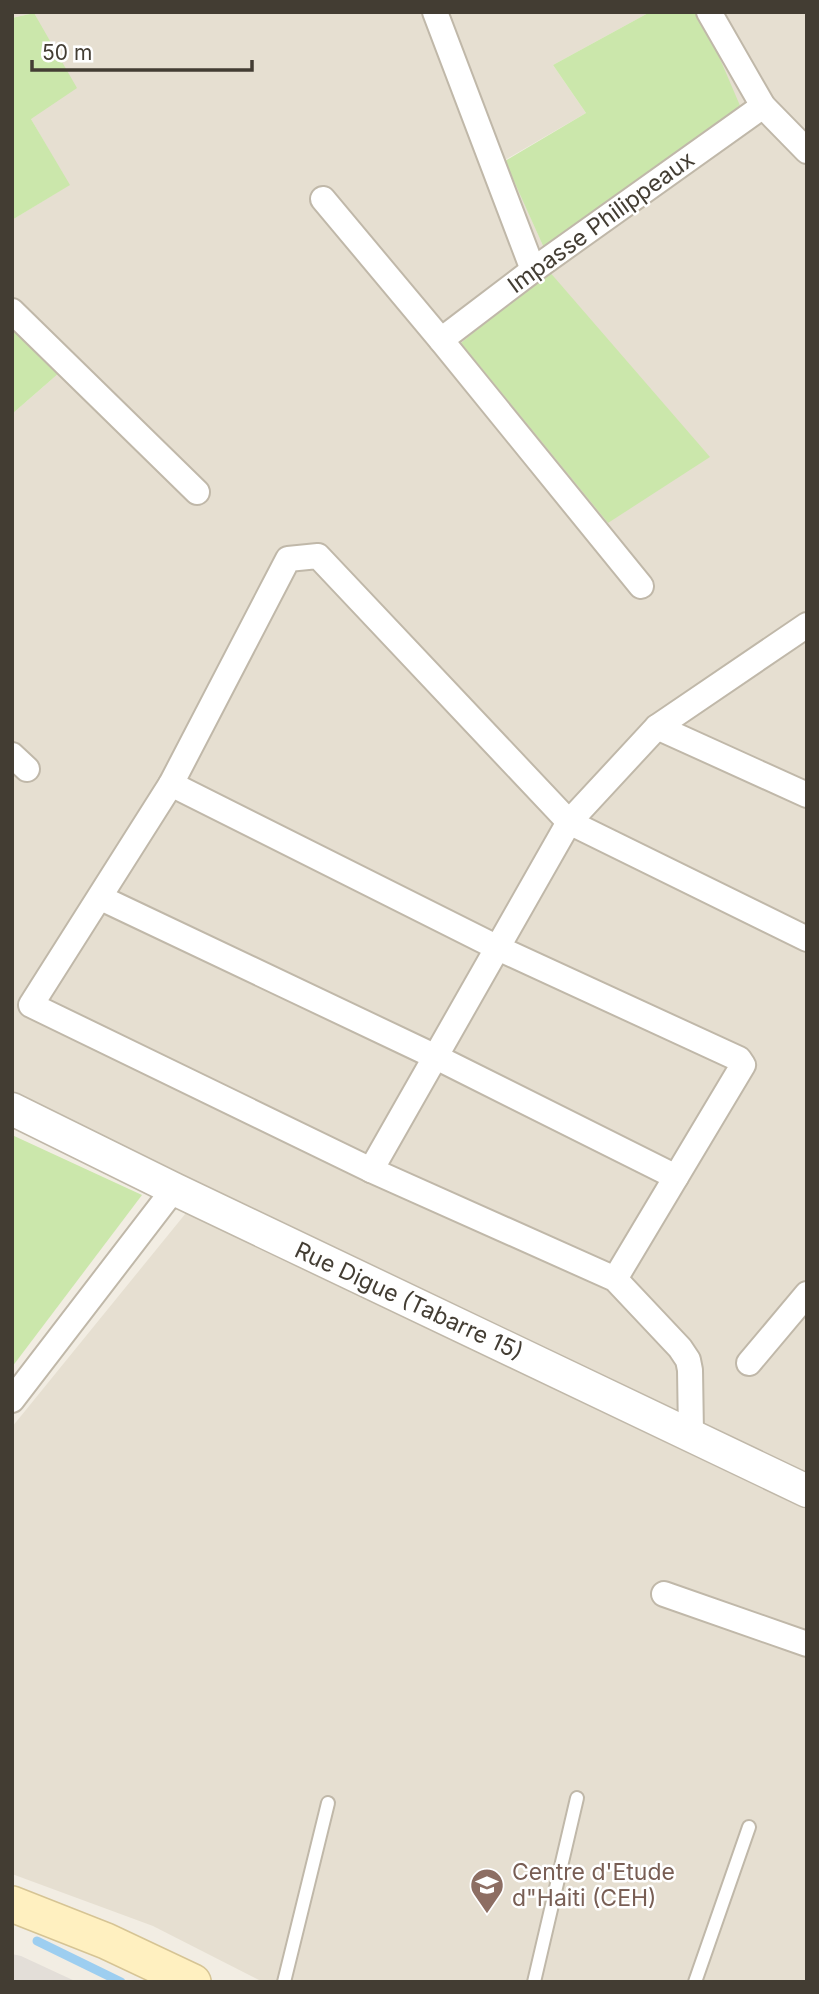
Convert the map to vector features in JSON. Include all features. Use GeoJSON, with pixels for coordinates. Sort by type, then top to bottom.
{"type":"FeatureCollection","features":[{"type":"Feature","properties":{"kind":"main road"},"geometry":{"type":"LineString","coordinates":[[12,1904],[106,1941],[193,1982]]}},
{"type":"Feature","properties":{"kind":"street"},"geometry":{"type":"LineString","coordinates":[[435,12],[533,270]]}},
{"type":"Feature","properties":{"kind":"street"},"geometry":{"type":"LineString","coordinates":[[709,12],[763,106],[807,151]]}},
{"type":"Feature","properties":{"kind":"street","name":"Impasse Philippeaux"},"geometry":{"type":"LineString","coordinates":[[441,340],[533,270],[763,106]]}},
{"type":"Feature","properties":{"kind":"street"},"geometry":{"type":"LineString","coordinates":[[323,199],[641,586]]}},
{"type":"Feature","properties":{"kind":"street"},"geometry":{"type":"LineString","coordinates":[[12,311],[197,492]]}},
{"type":"Feature","properties":{"kind":"street"},"geometry":{"type":"LineString","coordinates":[[691,1434],[688,1360],[615,1279],[371,1170],[31,1005],[171,784],[288,559],[318,556],[569,822],[807,939]]}},
{"type":"Feature","properties":{"kind":"street"},"geometry":{"type":"LineString","coordinates":[[371,1170],[569,822],[657,727],[807,625]]}},
{"type":"Feature","properties":{"kind":"street"},"geometry":{"type":"LineString","coordinates":[[657,727],[807,795]]}},
{"type":"Feature","properties":{"kind":"street"},"geometry":{"type":"LineString","coordinates":[[171,784],[498,948],[739,1059],[743,1065],[615,1279]]}},
{"type":"Feature","properties":{"kind":"street"},"geometry":{"type":"LineString","coordinates":[[101,898],[436,1056],[676,1177]]}},
{"type":"Feature","properties":{"kind":"street","name":"Rue Digue (Tabarre 15)"},"geometry":{"type":"LineString","coordinates":[[12,1109],[807,1491]]}},
{"type":"Feature","properties":{"kind":"street"},"geometry":{"type":"LineString","coordinates":[[12,1400],[174,1189]]}},
{"type":"Feature","properties":{"kind":"street"},"geometry":{"type":"LineString","coordinates":[[749,1363],[807,1294]]}},
{"type":"Feature","properties":{"kind":"street"},"geometry":{"type":"LineString","coordinates":[[664,1594],[807,1644]]}},
{"type":"Feature","properties":{"kind":"lane"},"geometry":{"type":"LineString","coordinates":[[534,1982],[577,1798]]}},
{"type":"Feature","properties":{"kind":"lane"},"geometry":{"type":"LineString","coordinates":[[284,1982],[328,1803]]}},
{"type":"Feature","properties":{"kind":"lane"},"geometry":{"type":"LineString","coordinates":[[695,1982],[749,1827]]}},
{"type":"Feature","properties":{"kind":"shaded area"},"geometry":{"type":"Polygon","coordinates":[[[12,12],[650,12],[553,65],[586,113],[505,160],[544,248],[700,12],[807,12],[807,1501],[12,1121],[12,414],[59,373],[12,327],[12,220],[69,185],[31,119],[34,13],[12,18],[12,12]]]}},
{"type":"Feature","properties":{"kind":"shaded area"},"geometry":{"type":"Polygon","coordinates":[[[186,1213],[807,1510],[807,1982],[263,1982],[153,1926],[12,1874],[12,1427],[186,1213]]]}},
{"type":"Feature","properties":{"kind":"shaded area"},"geometry":{"type":"Polygon","coordinates":[[[12,1954],[21,1956],[77,1982],[12,1982],[12,1954]]]}},
{"type":"Feature","properties":{"kind":"green space"},"geometry":{"type":"Polygon","coordinates":[[[650,12],[700,12],[741,108],[544,248],[505,161],[586,113],[553,65],[650,12]]]}},
{"type":"Feature","properties":{"kind":"green space"},"geometry":{"type":"Polygon","coordinates":[[[34,13],[77,88],[31,119],[70,185],[12,220],[12,18],[34,13]]]}},
{"type":"Feature","properties":{"kind":"green space"},"geometry":{"type":"Polygon","coordinates":[[[548,270],[710,457],[608,523],[461,343],[548,270]]]}},
{"type":"Feature","properties":{"kind":"green space"},"geometry":{"type":"Polygon","coordinates":[[[12,327],[59,373],[12,414],[12,327]]]}},
{"type":"Feature","properties":{"kind":"green space"},"geometry":{"type":"Polygon","coordinates":[[[12,1135],[142,1195],[12,1367],[12,1135]]]}},
{"type":"Feature","properties":{"kind":"waterway"},"geometry":{"type":"LineString","coordinates":[[37,1941],[121,1982]]}},
{"type":"Feature","properties":{"kind":"place","name":"Centre d'Etude d\"Haiti (CEH)"},"geometry":{"type":"Point","coordinates":[487,1915]}}]}
